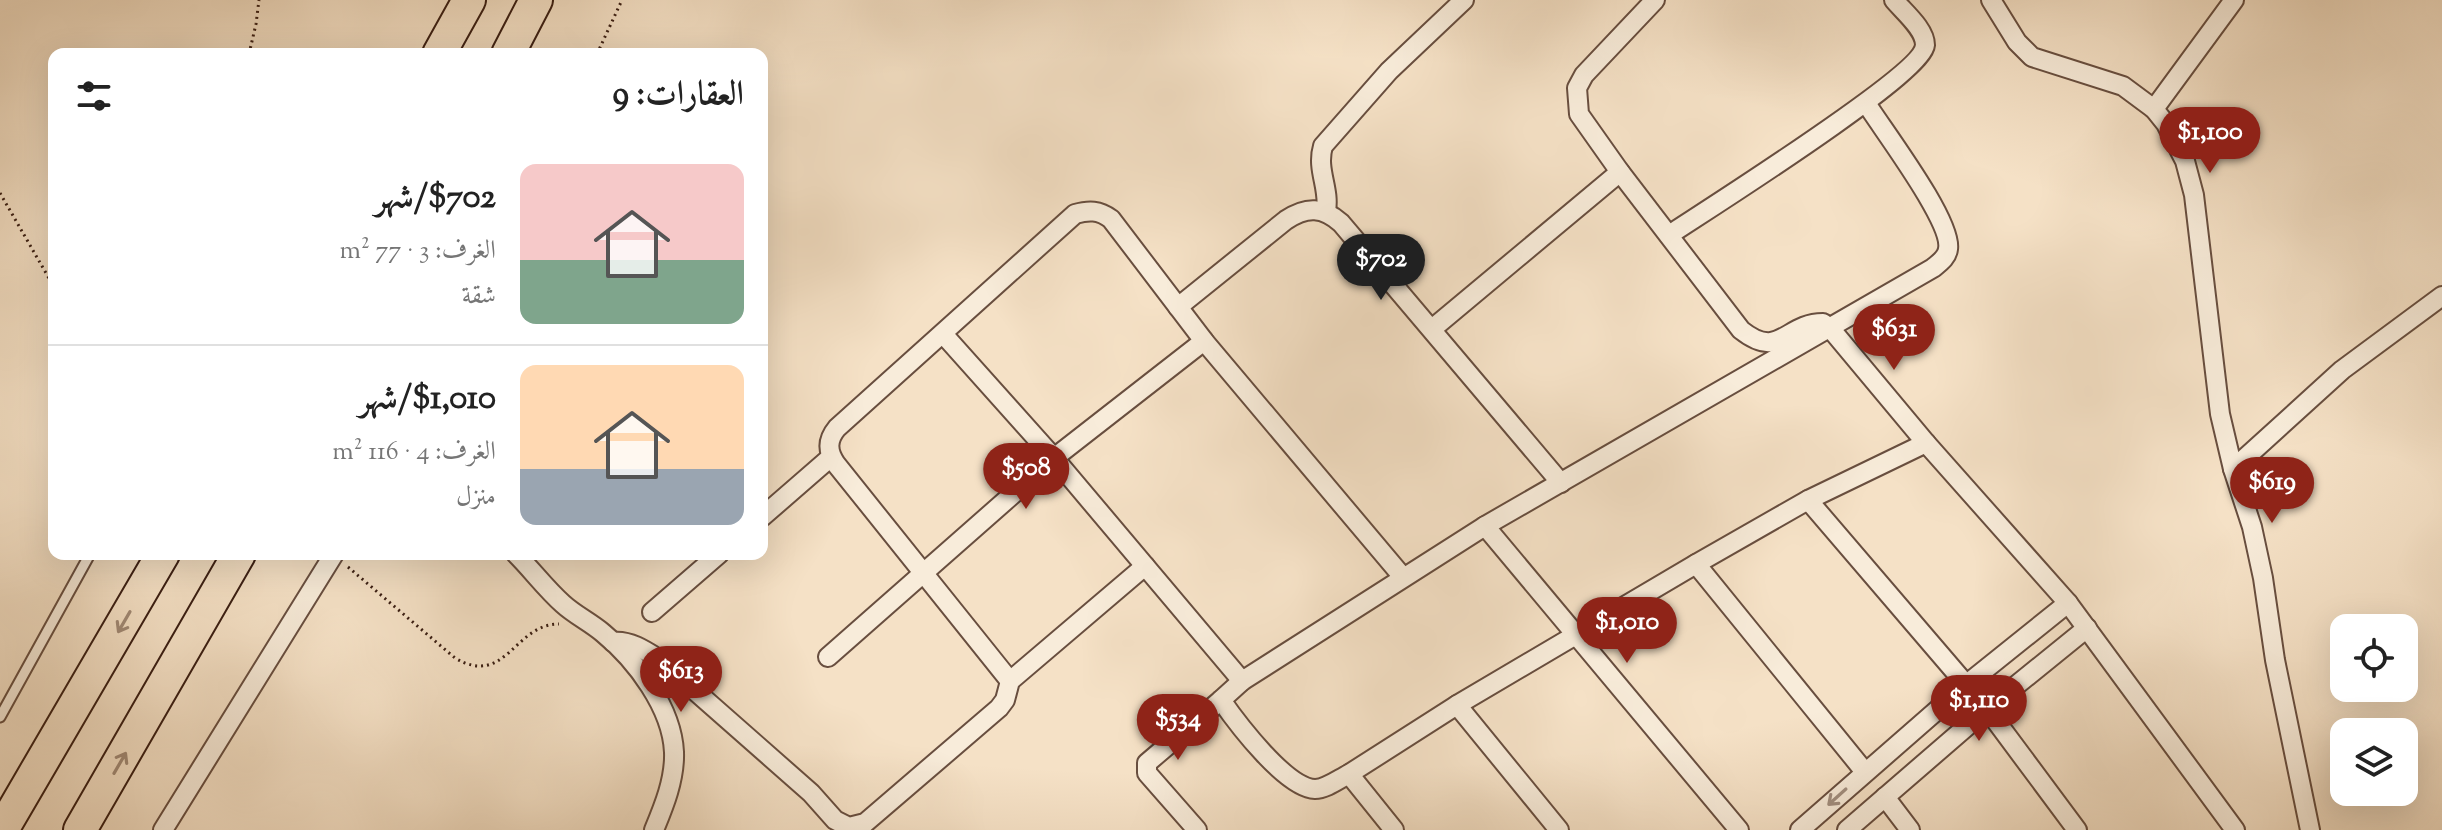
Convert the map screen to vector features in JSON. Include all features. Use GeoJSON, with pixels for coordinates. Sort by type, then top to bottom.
{"type":"FeatureCollection","features":[{"type":"Feature","properties":{"kind":"highway"},"geometry":{"type":"LineString","coordinates":[[442,48],[469,0]]}},
{"type":"Feature","properties":{"kind":"highway"},"geometry":{"type":"LineString","coordinates":[[511,48],[536,0]]}},
{"type":"Feature","properties":{"kind":"highway"},"geometry":{"type":"LineString","coordinates":[[2,830],[160,560]]}},
{"type":"Feature","properties":{"kind":"highway"},"geometry":{"type":"LineString","coordinates":[[80,830],[236,560]]}},
{"type":"Feature","properties":{"kind":"street"},"geometry":{"type":"LineString","coordinates":[[1326,211],[1328,200],[1319,161],[1323,146],[1389,71],[1464,0]]}},
{"type":"Feature","properties":{"kind":"street"},"geometry":{"type":"LineString","coordinates":[[1655,0],[1595,62],[1577,88],[1579,114],[1741,330],[1764,343],[1778,341],[1814,323],[1823,323],[1830,328],[1926,443],[2068,603],[2235,830]]}},
{"type":"Feature","properties":{"kind":"street"},"geometry":{"type":"LineString","coordinates":[[1669,235],[1866,103],[1922,55],[1925,45],[1922,33],[1894,0]]}},
{"type":"Feature","properties":{"kind":"street"},"geometry":{"type":"LineString","coordinates":[[1991,0],[2017,42],[2032,57],[2123,86],[2154,109],[2166,124],[2185,161],[2194,195],[2220,414],[2233,469],[2252,527],[2275,660],[2310,830]]}},
{"type":"Feature","properties":{"kind":"street"},"geometry":{"type":"LineString","coordinates":[[2154,109],[2234,0]]}},
{"type":"Feature","properties":{"kind":"street"},"geometry":{"type":"LineString","coordinates":[[1197,830],[1147,773],[1147,763],[1242,681],[1402,576],[1485,526],[1933,268],[1945,258],[1949,247],[1939,214],[1866,103]]}},
{"type":"Feature","properties":{"kind":"street"},"geometry":{"type":"LineString","coordinates":[[1432,329],[1620,172]]}},
{"type":"Feature","properties":{"kind":"street"},"geometry":{"type":"LineString","coordinates":[[1178,307],[1286,220],[1303,211],[1326,211],[1341,223],[1561,483]]}},
{"type":"Feature","properties":{"kind":"street"},"geometry":{"type":"LineString","coordinates":[[1010,681],[831,457],[829,442],[837,428],[1075,214],[1102,212],[1111,219],[1204,341],[1402,576]]}},
{"type":"Feature","properties":{"kind":"street"},"geometry":{"type":"LineString","coordinates":[[2233,469],[2342,370],[2442,296]]}},
{"type":"Feature","properties":{"kind":"street"},"geometry":{"type":"LineString","coordinates":[[944,335],[1054,458],[1242,681]]}},
{"type":"Feature","properties":{"kind":"street"},"geometry":{"type":"LineString","coordinates":[[828,657],[1054,458],[1204,341]]}},
{"type":"Feature","properties":{"kind":"street"},"geometry":{"type":"LineString","coordinates":[[1221,700],[1273,761],[1303,786],[1320,788],[1349,774],[1574,634],[1808,500],[1926,443]]}},
{"type":"Feature","properties":{"kind":"street"},"geometry":{"type":"LineString","coordinates":[[768,512],[831,457]]}},
{"type":"Feature","properties":{"kind":"street"},"geometry":{"type":"LineString","coordinates":[[1808,500],[1967,684],[2077,830]]}},
{"type":"Feature","properties":{"kind":"street"},"geometry":{"type":"LineString","coordinates":[[1485,526],[1739,830]]}},
{"type":"Feature","properties":{"kind":"street"},"geometry":{"type":"LineString","coordinates":[[163,830],[330,560]]}},
{"type":"Feature","properties":{"kind":"street"},"geometry":{"type":"LineString","coordinates":[[522,560],[564,605],[613,642],[643,675],[655,695],[672,737],[674,755],[666,801],[654,830]]}},
{"type":"Feature","properties":{"kind":"street"},"geometry":{"type":"LineString","coordinates":[[652,612],[712,560]]}},
{"type":"Feature","properties":{"kind":"street"},"geometry":{"type":"LineString","coordinates":[[1696,564],[1865,772]]}},
{"type":"Feature","properties":{"kind":"street"},"geometry":{"type":"LineString","coordinates":[[613,642],[626,643],[648,653],[801,785],[835,820],[849,827],[865,823],[999,708],[1005,700],[1010,681],[1145,566]]}},
{"type":"Feature","properties":{"kind":"street"},"geometry":{"type":"LineString","coordinates":[[1800,830],[1967,684],[2068,603]]}},
{"type":"Feature","properties":{"kind":"street"},"geometry":{"type":"LineString","coordinates":[[1847,830],[1987,709],[2087,628]]}},
{"type":"Feature","properties":{"kind":"street"},"geometry":{"type":"LineString","coordinates":[[655,695],[692,689]]}},
{"type":"Feature","properties":{"kind":"street"},"geometry":{"type":"LineString","coordinates":[[1457,705],[1559,830]]}},
{"type":"Feature","properties":{"kind":"street"},"geometry":{"type":"LineString","coordinates":[[1349,774],[1394,830]]}},
{"type":"Feature","properties":{"kind":"street"},"geometry":{"type":"LineString","coordinates":[[1885,797],[1910,830]]}},
{"type":"Feature","properties":{"kind":"lane"},"geometry":{"type":"LineString","coordinates":[[0,717],[87,560]]}},
{"type":"Feature","properties":{"kind":"path"},"geometry":{"type":"LineString","coordinates":[[250,48],[259,0]]}},
{"type":"Feature","properties":{"kind":"path"},"geometry":{"type":"LineString","coordinates":[[600,48],[622,0]]}},
{"type":"Feature","properties":{"kind":"path"},"geometry":{"type":"LineString","coordinates":[[0,193],[48,277]]}},
{"type":"Feature","properties":{"kind":"path"},"geometry":{"type":"LineString","coordinates":[[341,560],[455,658],[466,664],[491,665],[504,658],[536,629],[561,624]]}}]}
